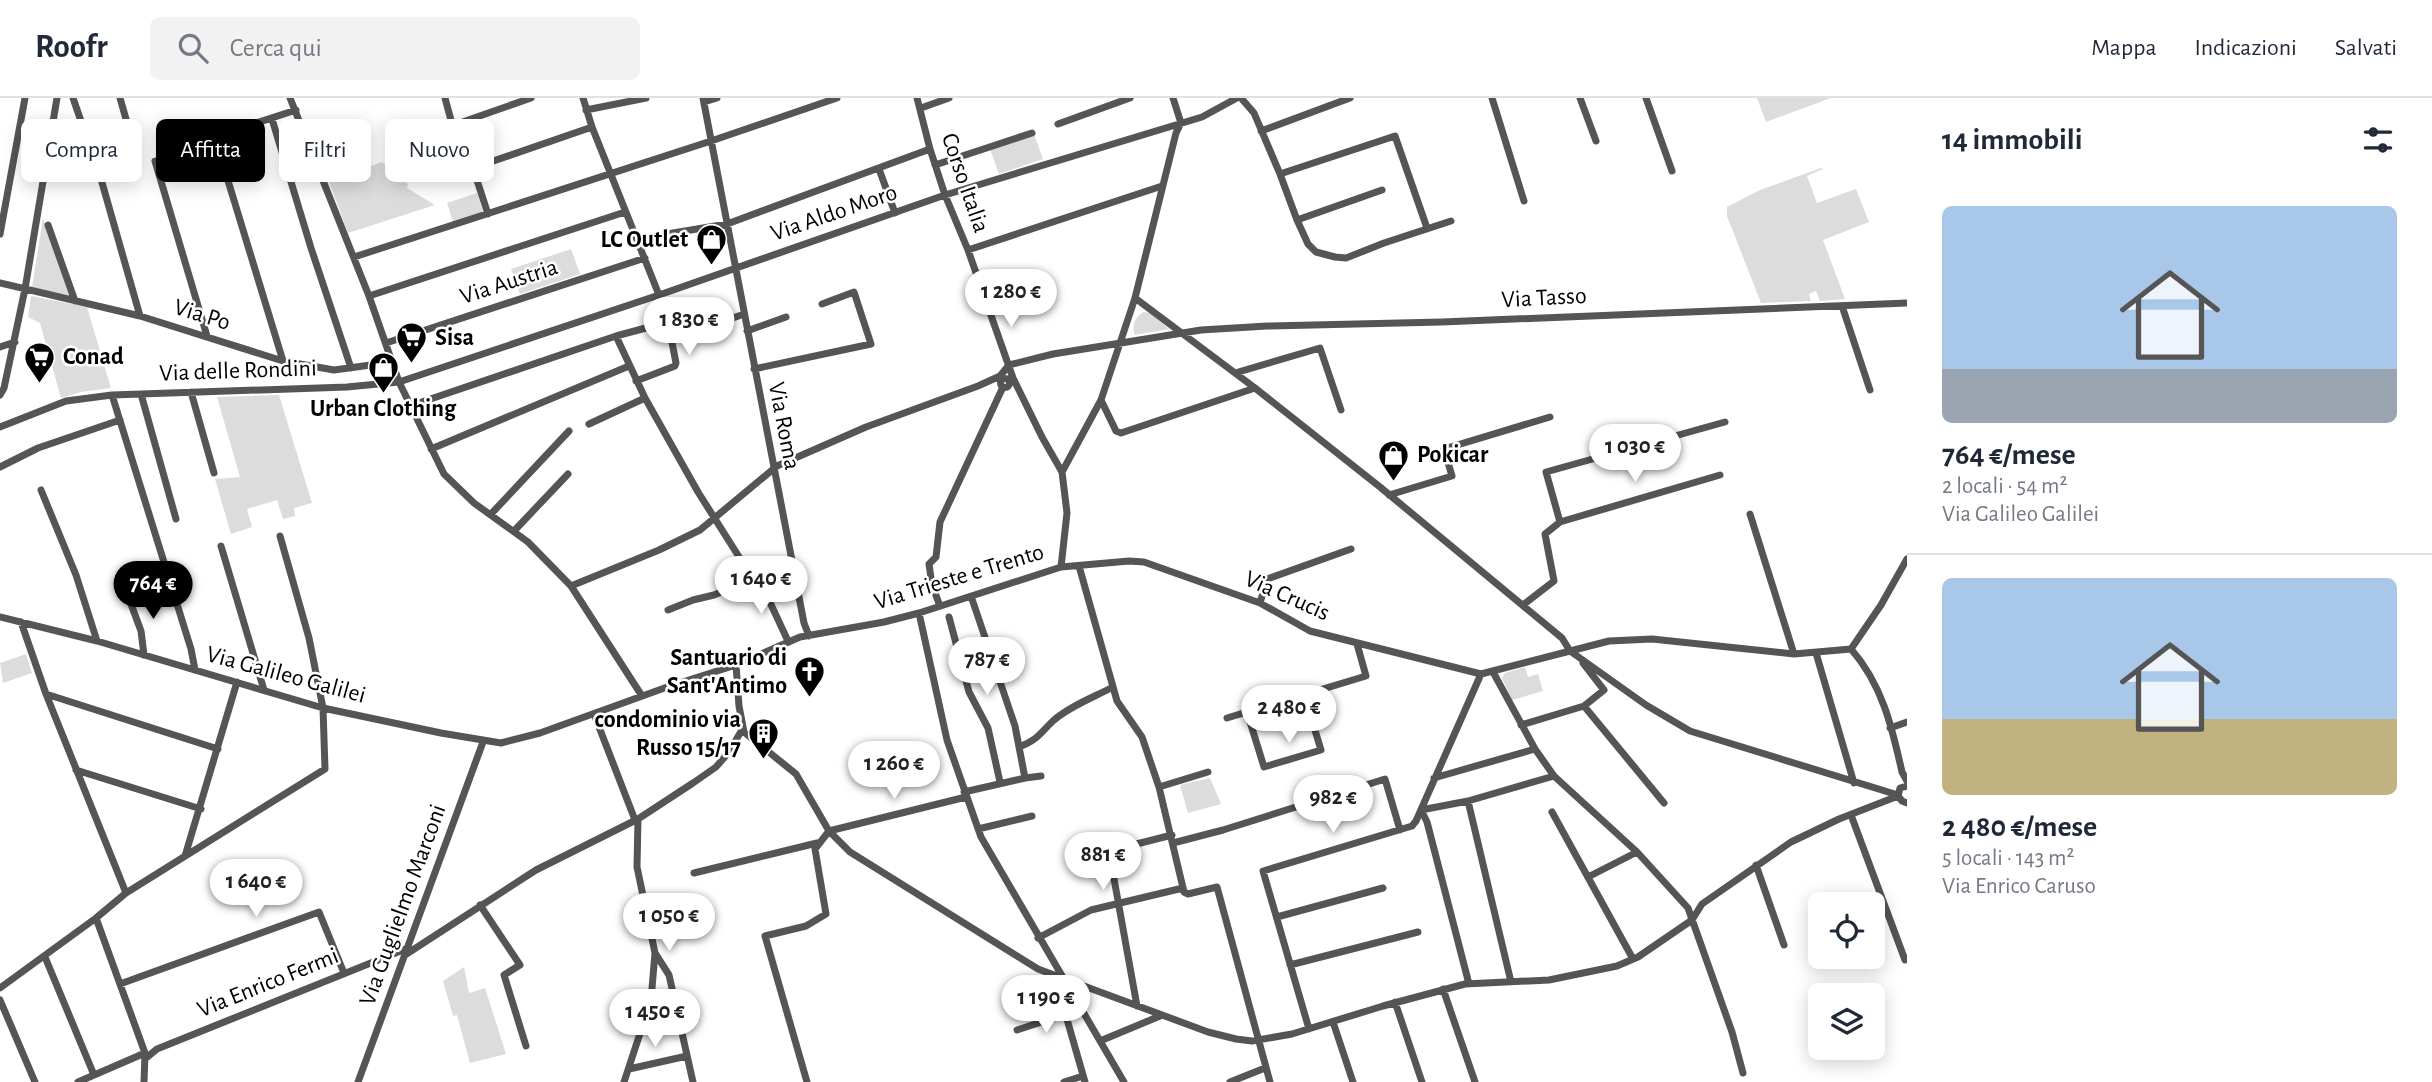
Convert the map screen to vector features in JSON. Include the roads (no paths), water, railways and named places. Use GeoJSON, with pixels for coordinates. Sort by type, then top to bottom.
{"type":"FeatureCollection","features":[{"type":"Feature","properties":{"kind":"street"},"geometry":{"type":"LineString","coordinates":[[0,234],[25,98]]}},
{"type":"Feature","properties":{"kind":"street"},"geometry":{"type":"LineString","coordinates":[[1,389],[15,342],[57,98]]}},
{"type":"Feature","properties":{"kind":"street"},"geometry":{"type":"LineString","coordinates":[[73,98],[101,179],[140,316]]}},
{"type":"Feature","properties":{"kind":"street"},"geometry":{"type":"LineString","coordinates":[[120,98],[126,119]]}},
{"type":"Feature","properties":{"kind":"street"},"geometry":{"type":"LineString","coordinates":[[290,98],[369,296],[399,382],[444,474],[461,492],[528,542],[571,586],[642,696]]}},
{"type":"Feature","properties":{"kind":"street"},"geometry":{"type":"LineString","coordinates":[[445,98],[452,119]]}},
{"type":"Feature","properties":{"kind":"street"},"geometry":{"type":"LineString","coordinates":[[471,119],[531,98]]}},
{"type":"Feature","properties":{"kind":"street"},"geometry":{"type":"LineString","coordinates":[[583,98],[659,295],[672,340],[675,366],[636,381]]}},
{"type":"Feature","properties":{"kind":"street"},"geometry":{"type":"LineString","coordinates":[[586,110],[646,98]]}},
{"type":"Feature","properties":{"kind":"street"},"geometry":{"type":"LineString","coordinates":[[703,100],[717,98]]}},
{"type":"Feature","properties":{"kind":"street"},"geometry":{"type":"LineString","coordinates":[[354,257],[838,98]]}},
{"type":"Feature","properties":{"kind":"street","name":"Corso Italia"},"geometry":{"type":"LineString","coordinates":[[917,98],[945,195],[968,250],[1009,365],[1006,382],[1062,472]]}},
{"type":"Feature","properties":{"kind":"street"},"geometry":{"type":"LineString","coordinates":[[921,108],[949,98]]}},
{"type":"Feature","properties":{"kind":"street"},"geometry":{"type":"LineString","coordinates":[[1058,124],[1130,98]]}},
{"type":"Feature","properties":{"kind":"street"},"geometry":{"type":"LineString","coordinates":[[1061,566],[1067,513],[1062,472],[1101,400],[1135,298],[1162,186],[1181,122],[1173,98]]}},
{"type":"Feature","properties":{"kind":"street"},"geometry":{"type":"LineString","coordinates":[[1239,98],[1254,113],[1297,220],[1308,244],[1316,252],[1346,258],[1451,221]]}},
{"type":"Feature","properties":{"kind":"street","name":"Via Aldo Moro"},"geometry":{"type":"LineString","coordinates":[[659,295],[945,195],[1212,113],[1239,98]]}},
{"type":"Feature","properties":{"kind":"street"},"geometry":{"type":"LineString","coordinates":[[1261,131],[1350,98]]}},
{"type":"Feature","properties":{"kind":"street"},"geometry":{"type":"LineString","coordinates":[[1492,98],[1524,201]]}},
{"type":"Feature","properties":{"kind":"street"},"geometry":{"type":"LineString","coordinates":[[1580,98],[1596,141]]}},
{"type":"Feature","properties":{"kind":"street"},"geometry":{"type":"LineString","coordinates":[[1646,98],[1672,171]]}},
{"type":"Feature","properties":{"kind":"street","name":"Via Roma"},"geometry":{"type":"LineString","coordinates":[[703,100],[772,469],[809,636]]}},
{"type":"Feature","properties":{"kind":"street"},"geometry":{"type":"LineString","coordinates":[[265,121],[296,110]]}},
{"type":"Feature","properties":{"kind":"street"},"geometry":{"type":"LineString","coordinates":[[272,119],[351,368]]}},
{"type":"Feature","properties":{"kind":"street"},"geometry":{"type":"LineString","coordinates":[[494,161],[592,127]]}},
{"type":"Feature","properties":{"kind":"street"},"geometry":{"type":"LineString","coordinates":[[935,165],[1032,133]]}},
{"type":"Feature","properties":{"kind":"street"},"geometry":{"type":"LineString","coordinates":[[1280,174],[1395,136],[1427,228]]}},
{"type":"Feature","properties":{"kind":"street"},"geometry":{"type":"LineString","coordinates":[[637,239],[727,224],[930,149]]}},
{"type":"Feature","properties":{"kind":"street"},"geometry":{"type":"LineString","coordinates":[[155,161],[206,336]]}},
{"type":"Feature","properties":{"kind":"street"},"geometry":{"type":"LineString","coordinates":[[879,169],[895,213]]}},
{"type":"Feature","properties":{"kind":"street"},"geometry":{"type":"LineString","coordinates":[[228,182],[283,361]]}},
{"type":"Feature","properties":{"kind":"street"},"geometry":{"type":"LineString","coordinates":[[478,182],[488,214]]}},
{"type":"Feature","properties":{"kind":"street"},"geometry":{"type":"LineString","coordinates":[[968,250],[1162,186]]}},
{"type":"Feature","properties":{"kind":"street"},"geometry":{"type":"LineString","coordinates":[[1297,220],[1382,190]]}},
{"type":"Feature","properties":{"kind":"street"},"geometry":{"type":"LineString","coordinates":[[369,296],[625,212]]}},
{"type":"Feature","properties":{"kind":"street"},"geometry":{"type":"LineString","coordinates":[[48,225],[75,301]]}},
{"type":"Feature","properties":{"kind":"street","name":"Via Austria"},"geometry":{"type":"LineString","coordinates":[[386,343],[645,258]]}},
{"type":"Feature","properties":{"kind":"street","name":"Via Po"},"geometry":{"type":"LineString","coordinates":[[0,283],[140,316],[283,361],[334,370],[393,362]]}},
{"type":"Feature","properties":{"kind":"street"},"geometry":{"type":"LineString","coordinates":[[754,369],[871,344],[854,292],[822,304]]}},
{"type":"Feature","properties":{"kind":"street","name":"Via delle Rondini"},"geometry":{"type":"LineString","coordinates":[[0,427],[66,401],[112,395],[347,387],[399,382],[659,295]]}},
{"type":"Feature","properties":{"kind":"street"},"geometry":{"type":"LineString","coordinates":[[1135,298],[1255,388],[1389,495],[1562,638],[1570,651],[1646,705],[1690,731],[1854,783],[1903,788]]}},
{"type":"Feature","properties":{"kind":"street","name":"Via Tasso"},"geometry":{"type":"LineString","coordinates":[[1009,365],[1053,354],[1202,330],[1328,323],[1442,322],[1907,303]]}},
{"type":"Feature","properties":{"kind":"street"},"geometry":{"type":"LineString","coordinates":[[1842,306],[1870,390]]}},
{"type":"Feature","properties":{"kind":"street"},"geometry":{"type":"LineString","coordinates":[[672,340],[744,314]]}},
{"type":"Feature","properties":{"kind":"street"},"geometry":{"type":"LineString","coordinates":[[747,331],[786,317]]}},
{"type":"Feature","properties":{"kind":"street"},"geometry":{"type":"LineString","coordinates":[[410,407],[615,336],[667,322]]}},
{"type":"Feature","properties":{"kind":"street"},"geometry":{"type":"LineString","coordinates":[[615,336],[645,398],[698,492],[766,596],[788,641]]}},
{"type":"Feature","properties":{"kind":"street"},"geometry":{"type":"LineString","coordinates":[[0,346],[15,342]]}},
{"type":"Feature","properties":{"kind":"street"},"geometry":{"type":"LineString","coordinates":[[1235,373],[1320,348],[1341,410]]}},
{"type":"Feature","properties":{"kind":"street"},"geometry":{"type":"LineString","coordinates":[[571,586],[700,530],[772,469],[866,427],[992,380],[1009,365]]}},
{"type":"Feature","properties":{"kind":"street"},"geometry":{"type":"LineString","coordinates":[[431,449],[629,366]]}},
{"type":"Feature","properties":{"kind":"street"},"geometry":{"type":"LineString","coordinates":[[940,607],[932,585],[929,564],[936,557],[938,550],[940,522],[1006,382],[992,380]]}},
{"type":"Feature","properties":{"kind":"street"},"geometry":{"type":"LineString","coordinates":[[1101,400],[1116,431],[1121,433],[1255,388]]}},
{"type":"Feature","properties":{"kind":"street"},"geometry":{"type":"LineString","coordinates":[[191,393],[214,472]]}},
{"type":"Feature","properties":{"kind":"street"},"geometry":{"type":"LineString","coordinates":[[141,394],[176,519]]}},
{"type":"Feature","properties":{"kind":"street"},"geometry":{"type":"LineString","coordinates":[[112,395],[191,649],[195,670]]}},
{"type":"Feature","properties":{"kind":"street"},"geometry":{"type":"LineString","coordinates":[[589,424],[645,398]]}},
{"type":"Feature","properties":{"kind":"street"},"geometry":{"type":"LineString","coordinates":[[1389,495],[1452,476],[1444,449],[1550,417]]}},
{"type":"Feature","properties":{"kind":"street"},"geometry":{"type":"LineString","coordinates":[[0,467],[38,448],[120,420]]}},
{"type":"Feature","properties":{"kind":"street"},"geometry":{"type":"LineString","coordinates":[[1560,522],[1546,472],[1725,422]]}},
{"type":"Feature","properties":{"kind":"street"},"geometry":{"type":"LineString","coordinates":[[491,514],[569,431]]}},
{"type":"Feature","properties":{"kind":"street"},"geometry":{"type":"LineString","coordinates":[[514,531],[568,474]]}},
{"type":"Feature","properties":{"kind":"street"},"geometry":{"type":"LineString","coordinates":[[1523,606],[1555,581],[1545,534],[1560,522],[1720,475]]}},
{"type":"Feature","properties":{"kind":"street"},"geometry":{"type":"LineString","coordinates":[[41,489],[76,575],[97,641]]}},
{"type":"Feature","properties":{"kind":"street"},"geometry":{"type":"LineString","coordinates":[[1750,514],[1794,654]]}},
{"type":"Feature","properties":{"kind":"street"},"geometry":{"type":"LineString","coordinates":[[0,988],[45,957],[126,893],[325,769],[323,708],[309,638],[280,536]]}},
{"type":"Feature","properties":{"kind":"street"},"geometry":{"type":"LineString","coordinates":[[221,546],[264,690]]}},
{"type":"Feature","properties":{"kind":"street"},"geometry":{"type":"LineString","coordinates":[[1260,603],[1267,579],[1351,549]]}},
{"type":"Feature","properties":{"kind":"street"},"geometry":{"type":"LineString","coordinates":[[1309,1029],[1263,871],[1412,826],[1480,674],[1609,641],[1652,639],[1794,654],[1851,649],[1881,605],[1907,559]]}},
{"type":"Feature","properties":{"kind":"street","name":"Via Crucis"},"geometry":{"type":"LineString","coordinates":[[1079,566],[1144,562],[1260,603],[1310,631],[1480,674]]}},
{"type":"Feature","properties":{"kind":"street"},"geometry":{"type":"LineString","coordinates":[[668,610],[714,595],[792,563]]}},
{"type":"Feature","properties":{"kind":"street","name":"Via Trieste e Trento"},"geometry":{"type":"LineString","coordinates":[[642,696],[736,665],[788,641],[919,613],[1061,566],[1079,566]]}},
{"type":"Feature","properties":{"kind":"street"},"geometry":{"type":"LineString","coordinates":[[1079,566],[1113,687],[1123,712],[1142,737],[1159,787],[1183,888],[1188,894],[1217,887],[1270,1082]]}},
{"type":"Feature","properties":{"kind":"street"},"geometry":{"type":"LineString","coordinates":[[128,596],[141,631],[144,655]]}},
{"type":"Feature","properties":{"kind":"street"},"geometry":{"type":"LineString","coordinates":[[971,596],[1015,726],[1025,778]]}},
{"type":"Feature","properties":{"kind":"street"},"geometry":{"type":"LineString","coordinates":[[919,613],[947,740],[978,829],[1038,938],[1124,1082]]}},
{"type":"Feature","properties":{"kind":"street","name":"Via Galileo Galilei"},"geometry":{"type":"LineString","coordinates":[[0,617],[97,641],[323,708],[483,741],[501,743],[540,733],[642,696]]}},
{"type":"Feature","properties":{"kind":"street"},"geometry":{"type":"LineString","coordinates":[[949,617],[969,692],[988,728],[1000,782]]}},
{"type":"Feature","properties":{"kind":"street"},"geometry":{"type":"LineString","coordinates":[[21,622],[46,694],[126,893]]}},
{"type":"Feature","properties":{"kind":"street"},"geometry":{"type":"LineString","coordinates":[[1227,718],[1366,676],[1357,643]]}},
{"type":"Feature","properties":{"kind":"street"},"geometry":{"type":"LineString","coordinates":[[1851,649],[1877,686],[1902,772],[1902,801],[1907,803]]}},
{"type":"Feature","properties":{"kind":"street"},"geometry":{"type":"LineString","coordinates":[[1816,653],[1854,783]]}},
{"type":"Feature","properties":{"kind":"street"},"geometry":{"type":"LineString","coordinates":[[1521,725],[1584,706],[1604,690],[1579,657]]}},
{"type":"Feature","properties":{"kind":"street"},"geometry":{"type":"LineString","coordinates":[[736,665],[743,728],[758,745],[796,774],[829,831],[850,852],[1038,970],[1236,1039],[1276,1038],[1395,1002],[1469,984],[1549,980],[1617,966],[1633,959],[1692,920],[1702,904],[1791,842],[1903,788]]}},
{"type":"Feature","properties":{"kind":"street"},"geometry":{"type":"LineString","coordinates":[[1493,672],[1535,749],[1554,776],[1637,852],[1688,908],[1732,1032],[1743,1073]]}},
{"type":"Feature","properties":{"kind":"street"},"geometry":{"type":"LineString","coordinates":[[186,856],[237,682]]}},
{"type":"Feature","properties":{"kind":"street"},"geometry":{"type":"LineString","coordinates":[[1019,747],[1037,740],[1054,720],[1063,714],[1113,687]]}},
{"type":"Feature","properties":{"kind":"street"},"geometry":{"type":"LineString","coordinates":[[46,694],[218,749]]}},
{"type":"Feature","properties":{"kind":"street"},"geometry":{"type":"LineString","coordinates":[[1247,712],[1264,767],[1321,750],[1304,694]]}},
{"type":"Feature","properties":{"kind":"street"},"geometry":{"type":"LineString","coordinates":[[1584,706],[1664,803]]}},
{"type":"Feature","properties":{"kind":"street"},"geometry":{"type":"LineString","coordinates":[[594,714],[636,819],[637,867],[655,953],[651,1000],[624,1082]]}},
{"type":"Feature","properties":{"kind":"street"},"geometry":{"type":"LineString","coordinates":[[1890,728],[1907,722]]}},
{"type":"Feature","properties":{"kind":"street","name":"Via Enrico Fermi"},"geometry":{"type":"LineString","coordinates":[[78,1082],[344,973],[406,952],[536,870],[636,819],[716,767],[743,728]]}},
{"type":"Feature","properties":{"kind":"street","name":"Via Guglielmo Marconi"},"geometry":{"type":"LineString","coordinates":[[358,1082],[483,741]]}},
{"type":"Feature","properties":{"kind":"street"},"geometry":{"type":"LineString","coordinates":[[1434,778],[1535,749]]}},
{"type":"Feature","properties":{"kind":"street"},"geometry":{"type":"LineString","coordinates":[[76,770],[201,808]]}},
{"type":"Feature","properties":{"kind":"street"},"geometry":{"type":"LineString","coordinates":[[1159,787],[1208,772]]}},
{"type":"Feature","properties":{"kind":"street"},"geometry":{"type":"LineString","coordinates":[[694,873],[817,843],[829,831],[965,795],[1000,782],[1041,776]]}},
{"type":"Feature","properties":{"kind":"street"},"geometry":{"type":"LineString","coordinates":[[1420,810],[1468,801],[1554,776]]}},
{"type":"Feature","properties":{"kind":"street"},"geometry":{"type":"LineString","coordinates":[[1137,1006],[1109,851],[1223,830],[1385,779],[1401,830]]}},
{"type":"Feature","properties":{"kind":"street"},"geometry":{"type":"LineString","coordinates":[[1468,801],[1511,982]]}},
{"type":"Feature","properties":{"kind":"street"},"geometry":{"type":"LineString","coordinates":[[1420,810],[1427,822],[1469,984]]}},
{"type":"Feature","properties":{"kind":"street"},"geometry":{"type":"LineString","coordinates":[[1552,812],[1633,959]]}},
{"type":"Feature","properties":{"kind":"street"},"geometry":{"type":"LineString","coordinates":[[1851,815],[1905,960]]}},
{"type":"Feature","properties":{"kind":"street"},"geometry":{"type":"LineString","coordinates":[[978,829],[1032,816]]}},
{"type":"Feature","properties":{"kind":"street"},"geometry":{"type":"LineString","coordinates":[[807,1082],[765,936],[806,926],[826,914],[816,861],[817,843]]}},
{"type":"Feature","properties":{"kind":"street"},"geometry":{"type":"LineString","coordinates":[[1588,877],[1637,852]]}},
{"type":"Feature","properties":{"kind":"street"},"geometry":{"type":"LineString","coordinates":[[1756,865],[1784,945]]}},
{"type":"Feature","properties":{"kind":"street"},"geometry":{"type":"LineString","coordinates":[[1038,938],[1091,910],[1183,888]]}},
{"type":"Feature","properties":{"kind":"street"},"geometry":{"type":"LineString","coordinates":[[1277,918],[1383,888]]}},
{"type":"Feature","properties":{"kind":"street"},"geometry":{"type":"LineString","coordinates":[[480,905],[520,965],[504,975],[526,1046]]}},
{"type":"Feature","properties":{"kind":"street"},"geometry":{"type":"LineString","coordinates":[[120,984],[319,912],[344,973]]}},
{"type":"Feature","properties":{"kind":"street"},"geometry":{"type":"LineString","coordinates":[[96,918],[145,1056],[144,1082]]}},
{"type":"Feature","properties":{"kind":"street"},"geometry":{"type":"LineString","coordinates":[[1290,965],[1418,933]]}},
{"type":"Feature","properties":{"kind":"street"},"geometry":{"type":"LineString","coordinates":[[655,953],[669,975],[693,1082]]}},
{"type":"Feature","properties":{"kind":"street"},"geometry":{"type":"LineString","coordinates":[[45,957],[94,1075]]}},
{"type":"Feature","properties":{"kind":"street"},"geometry":{"type":"LineString","coordinates":[[1063,978],[1060,995],[1084,1079],[1065,1082]]}},
{"type":"Feature","properties":{"kind":"street"},"geometry":{"type":"LineString","coordinates":[[1443,989],[1475,1082]]}},
{"type":"Feature","properties":{"kind":"street"},"geometry":{"type":"LineString","coordinates":[[0,1000],[35,1082]]}},
{"type":"Feature","properties":{"kind":"street"},"geometry":{"type":"LineString","coordinates":[[1395,1002],[1422,1082]]}},
{"type":"Feature","properties":{"kind":"street"},"geometry":{"type":"LineString","coordinates":[[1017,1030],[1066,1014]]}},
{"type":"Feature","properties":{"kind":"street"},"geometry":{"type":"LineString","coordinates":[[1100,1041],[1161,1015]]}},
{"type":"Feature","properties":{"kind":"street"},"geometry":{"type":"LineString","coordinates":[[1333,1021],[1353,1082]]}},
{"type":"Feature","properties":{"kind":"street"},"geometry":{"type":"LineString","coordinates":[[629,1069],[687,1056]]}},
{"type":"Feature","properties":{"kind":"street"},"geometry":{"type":"LineString","coordinates":[[1230,1082],[1265,1068]]}},
{"type":"Feature","properties":{"kind":"place","name":"LC Outlet"},"geometry":{"type":"Point","coordinates":[711,267]}},
{"type":"Feature","properties":{"kind":"place","name":"Sisa"},"geometry":{"type":"Point","coordinates":[412,365]}},
{"type":"Feature","properties":{"kind":"place","name":"Conad"},"geometry":{"type":"Point","coordinates":[40,384]}},
{"type":"Feature","properties":{"kind":"place","name":"Urban Clothing"},"geometry":{"type":"Point","coordinates":[383,394]}},
{"type":"Feature","properties":{"kind":"place","name":"Pokicar"},"geometry":{"type":"Point","coordinates":[1394,482]}},
{"type":"Feature","properties":{"kind":"place","name":"Santuario di Sant'Antimo"},"geometry":{"type":"Point","coordinates":[810,699]}},
{"type":"Feature","properties":{"kind":"place","name":"condominio via Russo 15/17"},"geometry":{"type":"Point","coordinates":[764,761]}}]}
